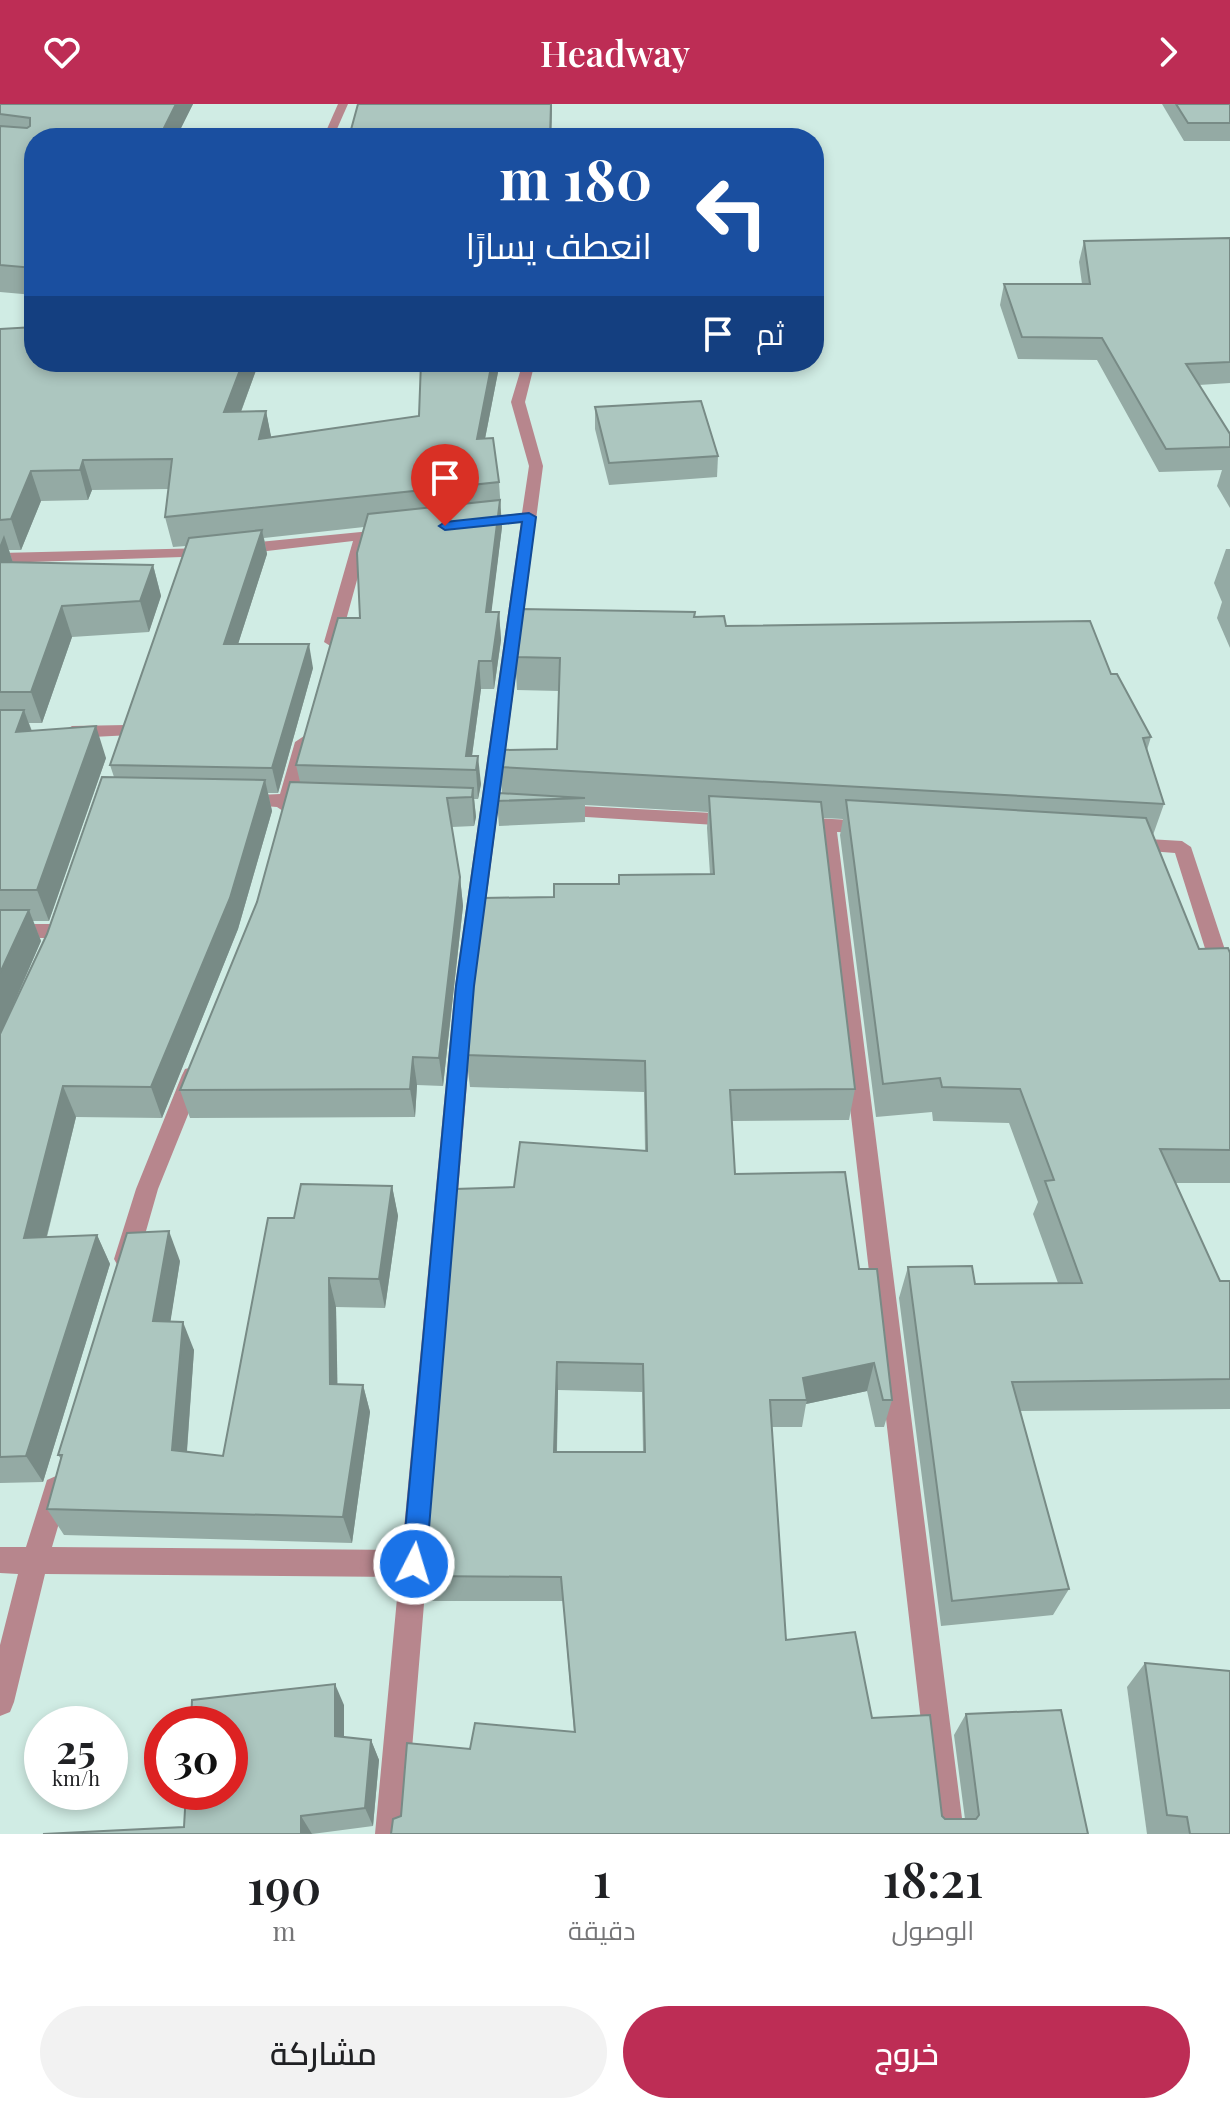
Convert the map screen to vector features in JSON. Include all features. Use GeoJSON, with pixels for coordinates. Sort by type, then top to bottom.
{"type":"FeatureCollection","features":[{"type":"Feature","properties":{"kind":"street"},"geometry":{"type":"LineString","coordinates":[[332,128],[343,104]]}},
{"type":"Feature","properties":{"kind":"street"},"geometry":{"type":"LineString","coordinates":[[390,1834],[465,986],[536,466],[518,402],[526,372]]}},
{"type":"Feature","properties":{"kind":"street"},"geometry":{"type":"LineString","coordinates":[[453,526],[529,517]]}},
{"type":"Feature","properties":{"kind":"street"},"geometry":{"type":"LineString","coordinates":[[0,558],[184,562],[392,532]]}},
{"type":"Feature","properties":{"kind":"street"},"geometry":{"type":"LineString","coordinates":[[325,668],[362,536]]}},
{"type":"Feature","properties":{"kind":"street"},"geometry":{"type":"LineString","coordinates":[[280,829],[308,727]]}},
{"type":"Feature","properties":{"kind":"street"},"geometry":{"type":"LineString","coordinates":[[47,732],[127,731]]}},
{"type":"Feature","properties":{"kind":"street"},"geometry":{"type":"LineString","coordinates":[[226,800],[334,802]]}},
{"type":"Feature","properties":{"kind":"street"},"geometry":{"type":"LineString","coordinates":[[535,810],[750,821]]}},
{"type":"Feature","properties":{"kind":"street"},"geometry":{"type":"LineString","coordinates":[[781,823],[889,829]]}},
{"type":"Feature","properties":{"kind":"street"},"geometry":{"type":"LineString","coordinates":[[827,825],[949,1834]]}},
{"type":"Feature","properties":{"kind":"street"},"geometry":{"type":"LineString","coordinates":[[1105,842],[1182,847],[1230,996]]}},
{"type":"Feature","properties":{"kind":"street"},"geometry":{"type":"LineString","coordinates":[[0,931],[61,924],[51,953]]}},
{"type":"Feature","properties":{"kind":"street"},"geometry":{"type":"LineString","coordinates":[[120,1278],[147,1189],[199,1060]]}},
{"type":"Feature","properties":{"kind":"street"},"geometry":{"type":"LineString","coordinates":[[0,1702],[35,1560],[62,1471]]}},
{"type":"Feature","properties":{"kind":"street"},"geometry":{"type":"LineString","coordinates":[[0,1560],[414,1564]]}},
{"type":"Feature","properties":{"kind":"building"},"geometry":{"type":"Polygon","coordinates":[[[0,104],[176,104],[164,128],[27,128],[30,118],[0,114],[0,104]]]}},
{"type":"Feature","properties":{"kind":"building"},"geometry":{"type":"Polygon","coordinates":[[[358,104],[551,104],[550,128],[351,128],[358,104]]]}},
{"type":"Feature","properties":{"kind":"building"},"geometry":{"type":"Polygon","coordinates":[[[1176,104],[1230,104],[1230,123],[1188,123],[1176,104]]]}},
{"type":"Feature","properties":{"kind":"building"},"geometry":{"type":"Polygon","coordinates":[[[0,126],[27,128],[24,128],[24,267],[0,265],[0,126]]]}},
{"type":"Feature","properties":{"kind":"building"},"geometry":{"type":"Polygon","coordinates":[[[1230,238],[1230,362],[1186,364],[1230,434],[1230,447],[1166,449],[1102,338],[1022,337],[1004,284],[1090,284],[1084,241],[1230,238]]]}},
{"type":"Feature","properties":{"kind":"building"},"geometry":{"type":"Polygon","coordinates":[[[24,328],[24,372],[239,372],[224,412],[266,411],[259,439],[419,416],[421,372],[490,372],[477,439],[493,438],[499,482],[165,517],[172,459],[83,460],[80,470],[31,471],[11,519],[0,520],[0,329],[24,328]]]}},
{"type":"Feature","properties":{"kind":"building"},"geometry":{"type":"Polygon","coordinates":[[[701,401],[718,456],[609,463],[595,407],[701,401]]]}},
{"type":"Feature","properties":{"kind":"building"},"geometry":{"type":"Polygon","coordinates":[[[500,500],[486,612],[499,612],[492,661],[479,661],[466,756],[478,756],[476,770],[296,765],[338,618],[360,618],[357,553],[368,514],[500,500]]]}},
{"type":"Feature","properties":{"kind":"building"},"geometry":{"type":"Polygon","coordinates":[[[262,530],[224,644],[309,644],[272,768],[110,765],[189,538],[262,530]]]}},
{"type":"Feature","properties":{"kind":"building"},"geometry":{"type":"Polygon","coordinates":[[[0,562],[153,565],[140,601],[62,606],[31,692],[0,692],[0,562]]]}},
{"type":"Feature","properties":{"kind":"building"},"geometry":{"type":"Polygon","coordinates":[[[521,609],[695,612],[694,617],[724,616],[726,626],[1090,621],[1111,674],[1117,674],[1151,737],[1143,738],[1164,804],[500,767],[502,750],[557,749],[560,658],[515,657],[521,609]]]}},
{"type":"Feature","properties":{"kind":"building"},"geometry":{"type":"Polygon","coordinates":[[[0,710],[24,710],[16,732],[96,726],[37,890],[0,890],[0,710]]]}},
{"type":"Feature","properties":{"kind":"building"},"geometry":{"type":"Polygon","coordinates":[[[102,777],[265,780],[230,898],[151,1087],[63,1086],[24,1238],[97,1235],[26,1456],[0,1457],[0,1034],[47,934],[102,777]]]}},
{"type":"Feature","properties":{"kind":"building"},"geometry":{"type":"Polygon","coordinates":[[[290,782],[473,788],[472,797],[447,798],[460,877],[439,1058],[413,1057],[410,1089],[180,1090],[257,902],[290,782]]]}},
{"type":"Feature","properties":{"kind":"building"},"geometry":{"type":"Polygon","coordinates":[[[498,793],[585,798],[497,801],[498,793]]]}},
{"type":"Feature","properties":{"kind":"building"},"geometry":{"type":"Polygon","coordinates":[[[709,796],[821,802],[855,1089],[730,1090],[735,1174],[845,1172],[859,1269],[877,1269],[892,1400],[883,1400],[874,1363],[803,1378],[807,1400],[770,1400],[786,1640],[855,1632],[872,1718],[930,1715],[942,1816],[945,1819],[976,1819],[979,1815],[966,1714],[1061,1710],[1088,1834],[391,1834],[393,1819],[401,1816],[407,1743],[470,1749],[475,1723],[575,1732],[561,1577],[423,1576],[455,1189],[514,1187],[520,1142],[647,1151],[645,1061],[466,1055],[482,898],[554,897],[554,884],[619,884],[619,875],[714,874],[709,796]],[[557,1362],[554,1452],[645,1452],[643,1364],[557,1362]]]}},
{"type":"Feature","properties":{"kind":"building"},"geometry":{"type":"Polygon","coordinates":[[[846,800],[1146,818],[1199,949],[1228,948],[1230,953],[1230,1150],[1160,1149],[1220,1281],[1230,1281],[1230,1379],[1012,1382],[1069,1589],[952,1601],[908,1267],[972,1266],[975,1284],[1082,1283],[1045,1181],[1054,1180],[1020,1089],[942,1087],[940,1078],[883,1084],[846,800]]]}},
{"type":"Feature","properties":{"kind":"building"},"geometry":{"type":"Polygon","coordinates":[[[0,910],[29,910],[0,973],[0,910]]]}},
{"type":"Feature","properties":{"kind":"building"},"geometry":{"type":"Polygon","coordinates":[[[301,1184],[392,1186],[379,1279],[329,1278],[330,1384],[363,1385],[343,1517],[47,1509],[62,1455],[58,1455],[127,1233],[169,1231],[153,1321],[183,1322],[172,1450],[223,1456],[268,1218],[294,1218],[301,1184]]]}},
{"type":"Feature","properties":{"kind":"building"},"geometry":{"type":"Polygon","coordinates":[[[1145,1663],[1230,1671],[1230,1834],[1190,1834],[1187,1817],[1167,1815],[1145,1663]]]}},
{"type":"Feature","properties":{"kind":"building"},"geometry":{"type":"Polygon","coordinates":[[[335,1684],[335,1736],[371,1740],[365,1808],[301,1816],[301,1834],[43,1834],[184,1827],[185,1810],[248,1810],[248,1706],[192,1706],[192,1700],[335,1684]]]}},
{"type":"Feature","properties":{"kind":"route"},"geometry":{"type":"LineString","coordinates":[[414,1564],[465,986],[529,517],[445,526]]}}]}
